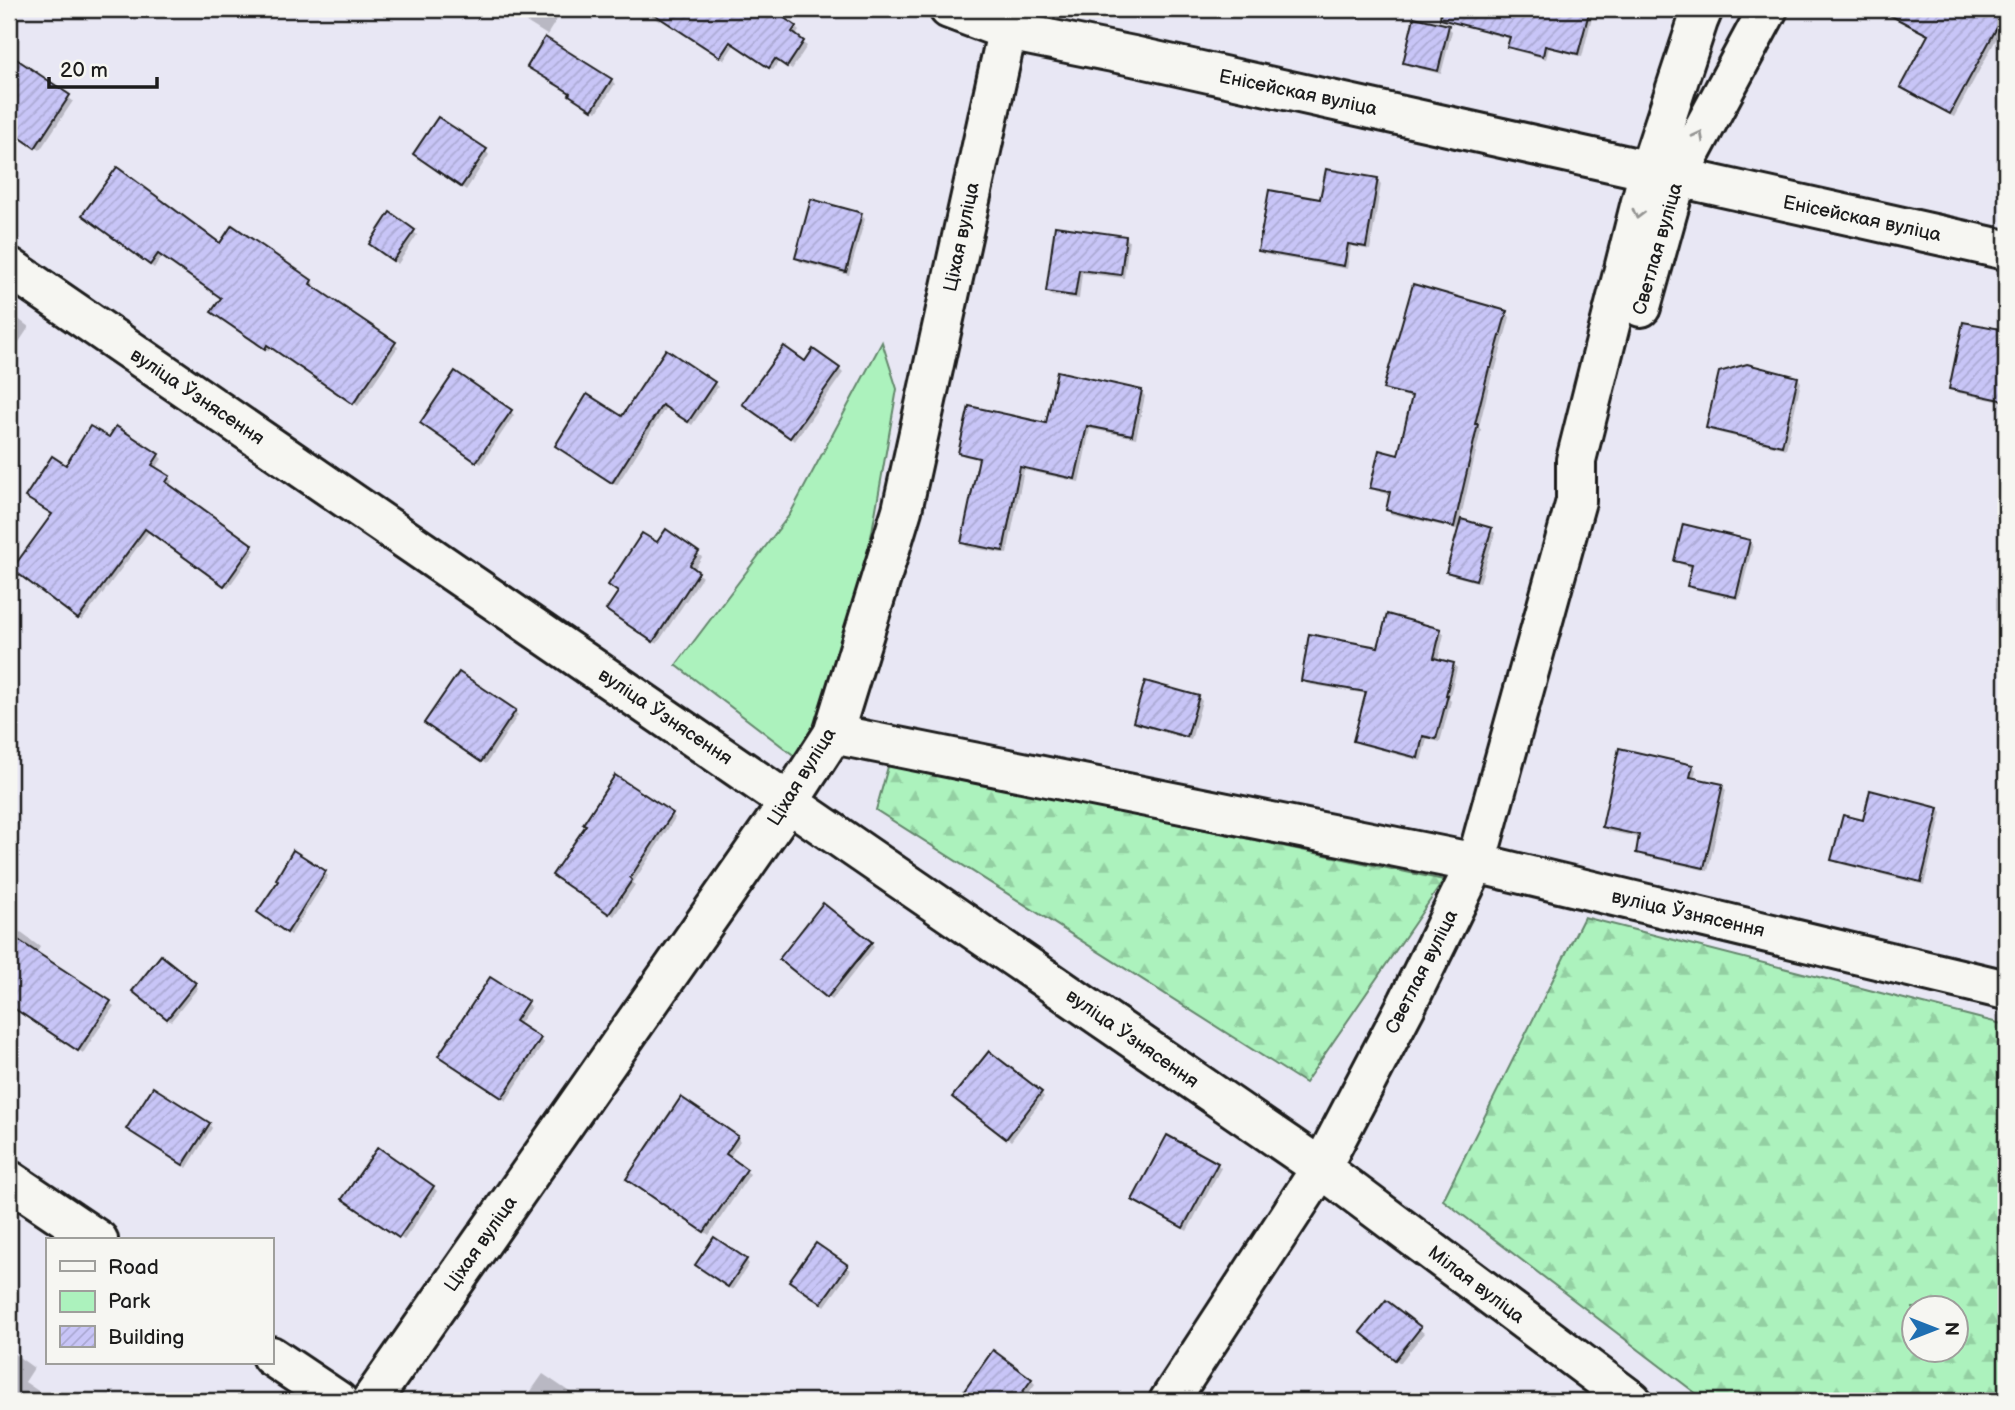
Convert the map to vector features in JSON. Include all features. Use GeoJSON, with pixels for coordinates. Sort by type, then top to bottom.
{"type":"FeatureCollection","features":[{"type":"Feature","properties":{"kind":"street","name":"Енісейская вуліца"},"geometry":{"type":"LineString","coordinates":[[949,9],[1010,20],[1133,56],[2006,250]]}},
{"type":"Feature","properties":{"kind":"street","name":"Светлая вуліца"},"geometry":{"type":"LineString","coordinates":[[1170,1401],[1321,1168],[1408,1002],[1476,863],[1576,501],[1595,471],[1698,21],[1703,9]]}},
{"type":"Feature","properties":{"kind":"street","name":"Светлая вуліца"},"geometry":{"type":"LineString","coordinates":[[1663,174],[1768,9]]}},
{"type":"Feature","properties":{"kind":"street","name":"Ціхая вуліца"},"geometry":{"type":"LineString","coordinates":[[371,1401],[789,802],[833,734],[902,510],[1010,20]]}},
{"type":"Feature","properties":{"kind":"street","name":"вуліца Ўзнясення"},"geometry":{"type":"LineString","coordinates":[[9,267],[1321,1168]]}},
{"type":"Feature","properties":{"kind":"street","name":"вуліца Ўзнясення"},"geometry":{"type":"LineString","coordinates":[[833,734],[1476,863],[2006,990]]}},
{"type":"Feature","properties":{"kind":"street","name":"Мілая вуліца"},"geometry":{"type":"LineString","coordinates":[[1321,1168],[1632,1401]]}},
{"type":"Feature","properties":{"kind":"street"},"geometry":{"type":"LineString","coordinates":[[9,1180],[96,1238]]}},
{"type":"Feature","properties":{"kind":"street"},"geometry":{"type":"LineString","coordinates":[[273,1357],[338,1401]]}},
{"type":"Feature","properties":{"kind":"green space"},"geometry":{"type":"Polygon","coordinates":[[[882,342],[897,389],[872,532],[851,633],[827,708],[796,757],[676,665],[790,514],[882,342]]]}},
{"type":"Feature","properties":{"kind":"green space"},"geometry":{"type":"Polygon","coordinates":[[[889,763],[1444,880],[1305,1083],[876,810],[889,763]]]}},
{"type":"Feature","properties":{"kind":"green space"},"geometry":{"type":"Polygon","coordinates":[[[1584,917],[2006,1025],[2006,1401],[1706,1401],[1443,1200],[1584,917]]]}},
{"type":"Feature","properties":{"kind":"building"},"geometry":{"type":"Polygon","coordinates":[[[646,9],[771,9],[796,26],[792,32],[804,41],[787,67],[775,59],[769,68],[730,42],[720,57],[646,9]]]}},
{"type":"Feature","properties":{"kind":"building"},"geometry":{"type":"Polygon","coordinates":[[[1441,9],[1590,9],[1578,54],[1545,46],[1543,56],[1507,47],[1510,37],[1440,19],[1441,9]]]}},
{"type":"Feature","properties":{"kind":"building"},"geometry":{"type":"Polygon","coordinates":[[[1878,9],[2006,11],[1950,114],[1900,87],[1928,35],[1878,9]]]}},
{"type":"Feature","properties":{"kind":"building"},"geometry":{"type":"Polygon","coordinates":[[[1414,17],[1449,25],[1438,71],[1403,63],[1414,17]]]}},
{"type":"Feature","properties":{"kind":"building"},"geometry":{"type":"Polygon","coordinates":[[[545,37],[612,79],[592,110],[527,67],[545,37]]]}},
{"type":"Feature","properties":{"kind":"building"},"geometry":{"type":"Polygon","coordinates":[[[9,54],[70,95],[35,148],[9,130],[9,54]]]}},
{"type":"Feature","properties":{"kind":"building"},"geometry":{"type":"Polygon","coordinates":[[[438,117],[487,149],[461,187],[413,154],[438,117]]]}},
{"type":"Feature","properties":{"kind":"building"},"geometry":{"type":"Polygon","coordinates":[[[117,167],[220,243],[232,225],[312,280],[310,284],[396,342],[353,404],[267,345],[265,349],[211,312],[221,298],[158,254],[150,265],[82,215],[117,167]]]}},
{"type":"Feature","properties":{"kind":"building"},"geometry":{"type":"Polygon","coordinates":[[[1326,169],[1378,178],[1366,247],[1348,244],[1344,266],[1258,251],[1269,190],[1320,199],[1326,169]]]}},
{"type":"Feature","properties":{"kind":"building"},"geometry":{"type":"Polygon","coordinates":[[[811,199],[862,213],[846,272],[795,258],[811,199]]]}},
{"type":"Feature","properties":{"kind":"building"},"geometry":{"type":"Polygon","coordinates":[[[390,212],[415,230],[393,261],[369,244],[390,212]]]}},
{"type":"Feature","properties":{"kind":"building"},"geometry":{"type":"Polygon","coordinates":[[[1055,226],[1126,236],[1121,275],[1079,270],[1075,296],[1046,292],[1055,226]]]}},
{"type":"Feature","properties":{"kind":"building"},"geometry":{"type":"Polygon","coordinates":[[[1413,284],[1507,311],[1475,424],[1478,424],[1454,527],[1386,510],[1390,492],[1370,488],[1379,450],[1398,455],[1412,396],[1383,389],[1413,284]]]}},
{"type":"Feature","properties":{"kind":"building"},"geometry":{"type":"Polygon","coordinates":[[[1963,322],[2006,330],[2006,401],[1949,389],[1963,322]]]}},
{"type":"Feature","properties":{"kind":"building"},"geometry":{"type":"Polygon","coordinates":[[[784,346],[805,361],[813,349],[840,368],[790,438],[742,404],[784,346]]]}},
{"type":"Feature","properties":{"kind":"building"},"geometry":{"type":"Polygon","coordinates":[[[666,349],[715,382],[688,422],[662,405],[612,483],[555,446],[587,394],[622,416],[666,349]]]}},
{"type":"Feature","properties":{"kind":"building"},"geometry":{"type":"Polygon","coordinates":[[[1747,364],[1798,377],[1782,446],[1706,428],[1719,372],[1747,364]]]}},
{"type":"Feature","properties":{"kind":"building"},"geometry":{"type":"Polygon","coordinates":[[[455,371],[512,410],[476,462],[420,423],[455,371]]]}},
{"type":"Feature","properties":{"kind":"building"},"geometry":{"type":"Polygon","coordinates":[[[1057,371],[1142,390],[1132,435],[1087,426],[1075,479],[1020,467],[1003,551],[961,543],[979,458],[958,453],[969,406],[1046,423],[1057,371]]]}},
{"type":"Feature","properties":{"kind":"building"},"geometry":{"type":"Polygon","coordinates":[[[90,426],[109,437],[116,426],[159,454],[152,465],[170,476],[166,482],[253,545],[224,586],[145,529],[78,619],[12,569],[52,514],[25,497],[52,456],[66,465],[90,426]]]}},
{"type":"Feature","properties":{"kind":"building"},"geometry":{"type":"Polygon","coordinates":[[[1461,519],[1492,528],[1476,580],[1446,572],[1461,519]]]}},
{"type":"Feature","properties":{"kind":"building"},"geometry":{"type":"Polygon","coordinates":[[[1683,524],[1750,540],[1736,597],[1687,586],[1692,565],[1674,561],[1683,524]]]}},
{"type":"Feature","properties":{"kind":"building"},"geometry":{"type":"Polygon","coordinates":[[[666,529],[699,552],[690,565],[699,572],[653,642],[606,610],[618,592],[608,585],[642,533],[657,542],[666,529]]]}},
{"type":"Feature","properties":{"kind":"building"},"geometry":{"type":"Polygon","coordinates":[[[1387,614],[1441,629],[1434,658],[1454,663],[1436,739],[1423,736],[1418,758],[1353,741],[1366,692],[1301,681],[1309,634],[1378,647],[1387,614]]]}},
{"type":"Feature","properties":{"kind":"building"},"geometry":{"type":"Polygon","coordinates":[[[459,672],[516,710],[481,762],[424,723],[459,672]]]}},
{"type":"Feature","properties":{"kind":"building"},"geometry":{"type":"Polygon","coordinates":[[[1145,681],[1199,696],[1187,737],[1133,722],[1145,681]]]}},
{"type":"Feature","properties":{"kind":"building"},"geometry":{"type":"Polygon","coordinates":[[[1619,748],[1693,765],[1690,777],[1723,784],[1704,868],[1636,853],[1639,835],[1602,827],[1619,748]]]}},
{"type":"Feature","properties":{"kind":"building"},"geometry":{"type":"Polygon","coordinates":[[[615,775],[673,813],[609,914],[552,875],[586,825],[583,824],[615,775]]]}},
{"type":"Feature","properties":{"kind":"building"},"geometry":{"type":"Polygon","coordinates":[[[1870,790],[1939,808],[1921,882],[1831,860],[1843,815],[1863,820],[1870,790]]]}},
{"type":"Feature","properties":{"kind":"building"},"geometry":{"type":"Polygon","coordinates":[[[293,850],[326,871],[287,933],[257,912],[278,881],[276,879],[293,850]]]}},
{"type":"Feature","properties":{"kind":"building"},"geometry":{"type":"Polygon","coordinates":[[[823,903],[872,942],[827,998],[779,959],[823,903]]]}},
{"type":"Feature","properties":{"kind":"building"},"geometry":{"type":"Polygon","coordinates":[[[9,934],[111,1001],[78,1051],[9,1005],[9,934]]]}},
{"type":"Feature","properties":{"kind":"building"},"geometry":{"type":"Polygon","coordinates":[[[161,955],[196,983],[167,1019],[132,991],[161,955]]]}},
{"type":"Feature","properties":{"kind":"building"},"geometry":{"type":"Polygon","coordinates":[[[490,977],[528,1001],[515,1021],[541,1038],[502,1098],[438,1056],[490,977]]]}},
{"type":"Feature","properties":{"kind":"building"},"geometry":{"type":"Polygon","coordinates":[[[989,1051],[1042,1092],[1006,1139],[952,1097],[989,1051]]]}},
{"type":"Feature","properties":{"kind":"building"},"geometry":{"type":"Polygon","coordinates":[[[153,1087],[210,1123],[183,1165],[126,1129],[153,1087]]]}},
{"type":"Feature","properties":{"kind":"building"},"geometry":{"type":"Polygon","coordinates":[[[681,1097],[738,1136],[726,1154],[747,1169],[704,1232],[626,1179],[681,1097]]]}},
{"type":"Feature","properties":{"kind":"building"},"geometry":{"type":"Polygon","coordinates":[[[1167,1135],[1218,1163],[1183,1228],[1132,1200],[1167,1135]]]}},
{"type":"Feature","properties":{"kind":"building"},"geometry":{"type":"Polygon","coordinates":[[[378,1147],[434,1186],[399,1238],[342,1199],[378,1147]]]}},
{"type":"Feature","properties":{"kind":"building"},"geometry":{"type":"Polygon","coordinates":[[[714,1237],[747,1259],[728,1287],[695,1265],[714,1237]]]}},
{"type":"Feature","properties":{"kind":"building"},"geometry":{"type":"Polygon","coordinates":[[[816,1243],[848,1265],[821,1303],[789,1281],[816,1243]]]}},
{"type":"Feature","properties":{"kind":"building"},"geometry":{"type":"Polygon","coordinates":[[[1386,1300],[1421,1327],[1395,1360],[1360,1332],[1386,1300]]]}},
{"type":"Feature","properties":{"kind":"building"},"geometry":{"type":"Polygon","coordinates":[[[993,1350],[1032,1379],[1016,1401],[957,1401],[993,1350]]]}}]}
